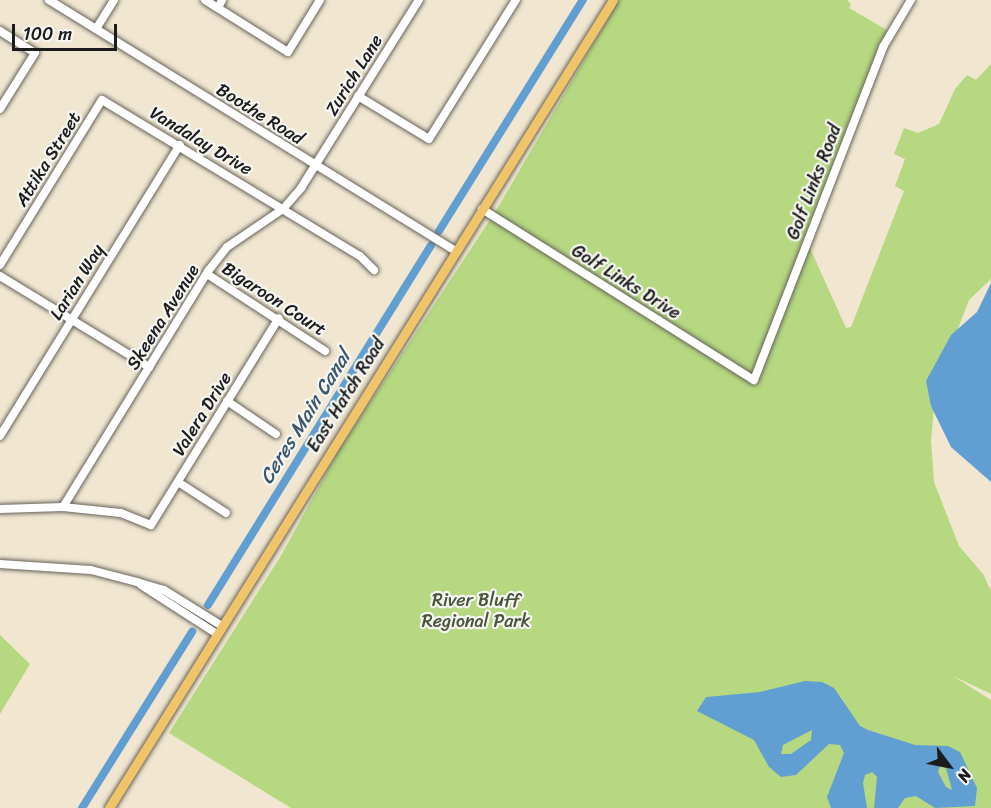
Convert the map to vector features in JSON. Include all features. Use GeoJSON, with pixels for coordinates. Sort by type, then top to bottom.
{"type":"FeatureCollection","features":[{"type":"Feature","properties":{"kind":"main road","name":"East Hatch Road"},"geometry":{"type":"LineString","coordinates":[[109,808],[612,0]]}},
{"type":"Feature","properties":{"kind":"street","name":"Boothe Road"},"geometry":{"type":"LineString","coordinates":[[49,0],[315,167],[456,251]]}},
{"type":"Feature","properties":{"kind":"street"},"geometry":{"type":"LineString","coordinates":[[96,29],[114,0]]}},
{"type":"Feature","properties":{"kind":"street"},"geometry":{"type":"LineString","coordinates":[[205,0],[288,52],[320,0]]}},
{"type":"Feature","properties":{"kind":"street"},"geometry":{"type":"LineString","coordinates":[[218,8],[222,0]]}},
{"type":"Feature","properties":{"kind":"street","name":"Zurich Lane"},"geometry":{"type":"LineString","coordinates":[[315,167],[418,0]]}},
{"type":"Feature","properties":{"kind":"street"},"geometry":{"type":"LineString","coordinates":[[358,96],[429,140],[516,0]]}},
{"type":"Feature","properties":{"kind":"street","name":"Golf Links Road"},"geometry":{"type":"LineString","coordinates":[[754,380],[883,47],[911,0]]}},
{"type":"Feature","properties":{"kind":"street"},"geometry":{"type":"LineString","coordinates":[[0,31],[35,53],[0,109]]}},
{"type":"Feature","properties":{"kind":"street","name":"Vandalay Drive"},"geometry":{"type":"LineString","coordinates":[[102,100],[180,145],[360,256],[374,270]]}},
{"type":"Feature","properties":{"kind":"street","name":"Attika Street"},"geometry":{"type":"LineString","coordinates":[[0,265],[102,100]]}},
{"type":"Feature","properties":{"kind":"street","name":"Larian Way"},"geometry":{"type":"LineString","coordinates":[[0,436],[180,145]]}},
{"type":"Feature","properties":{"kind":"street","name":"Skeena Avenue"},"geometry":{"type":"LineString","coordinates":[[63,507],[207,274],[227,247],[283,209],[315,167]]}},
{"type":"Feature","properties":{"kind":"street","name":"Golf Links Drive"},"geometry":{"type":"LineString","coordinates":[[482,210],[754,380]]}},
{"type":"Feature","properties":{"kind":"street","name":"Bigaroon Court"},"geometry":{"type":"LineString","coordinates":[[207,274],[279,318],[325,351]]}},
{"type":"Feature","properties":{"kind":"street"},"geometry":{"type":"LineString","coordinates":[[0,276],[149,367]]}},
{"type":"Feature","properties":{"kind":"street","name":"Valera Drive"},"geometry":{"type":"LineString","coordinates":[[63,507],[121,513],[151,525],[279,318]]}},
{"type":"Feature","properties":{"kind":"street"},"geometry":{"type":"LineString","coordinates":[[228,401],[276,434]]}},
{"type":"Feature","properties":{"kind":"street"},"geometry":{"type":"LineString","coordinates":[[178,482],[225,513]]}},
{"type":"Feature","properties":{"kind":"street"},"geometry":{"type":"LineString","coordinates":[[0,509],[63,507]]}},
{"type":"Feature","properties":{"kind":"street"},"geometry":{"type":"LineString","coordinates":[[0,564],[92,570],[164,590],[219,630]]}},
{"type":"Feature","properties":{"kind":"green space","name":"River Bluff Regional Park"},"geometry":{"type":"Polygon","coordinates":[[[619,0],[847,0],[851,4],[849,8],[887,30],[805,237],[846,328],[851,327],[904,191],[895,186],[905,159],[894,154],[904,128],[918,133],[939,124],[955,89],[967,75],[976,80],[991,64],[991,279],[969,300],[936,386],[931,441],[934,482],[959,546],[983,574],[991,591],[991,694],[953,676],[991,700],[991,808],[291,808],[169,733],[282,554],[339,450],[497,209],[619,0]]]}},
{"type":"Feature","properties":{"kind":"green space"},"geometry":{"type":"Polygon","coordinates":[[[0,635],[30,664],[0,714],[0,635]]]}},
{"type":"Feature","properties":{"kind":"water"},"geometry":{"type":"Polygon","coordinates":[[[991,283],[991,482],[951,447],[931,406],[926,381],[951,335],[977,312],[991,283]]]}},
{"type":"Feature","properties":{"kind":"water"},"geometry":{"type":"Polygon","coordinates":[[[805,681],[822,682],[834,688],[860,726],[915,745],[948,746],[960,752],[977,788],[975,806],[935,808],[916,796],[905,798],[898,808],[874,808],[877,777],[872,772],[865,775],[863,783],[867,808],[831,808],[827,797],[844,753],[840,745],[829,744],[796,775],[781,777],[769,767],[754,740],[697,711],[706,697],[760,692],[805,681]],[[812,730],[783,745],[781,754],[791,754],[811,740],[812,730]],[[940,766],[938,772],[946,787],[952,790],[946,768],[940,766]]]}},
{"type":"Feature","properties":{"kind":"waterway","name":"Ceres Main Canal"},"geometry":{"type":"LineString","coordinates":[[439,231],[583,0]]}},
{"type":"Feature","properties":{"kind":"waterway","name":"Ceres Main Canal"},"geometry":{"type":"LineString","coordinates":[[208,605],[431,245]]}},
{"type":"Feature","properties":{"kind":"waterway","name":"Ceres Main Canal"},"geometry":{"type":"LineString","coordinates":[[82,808],[192,632]]}}]}
